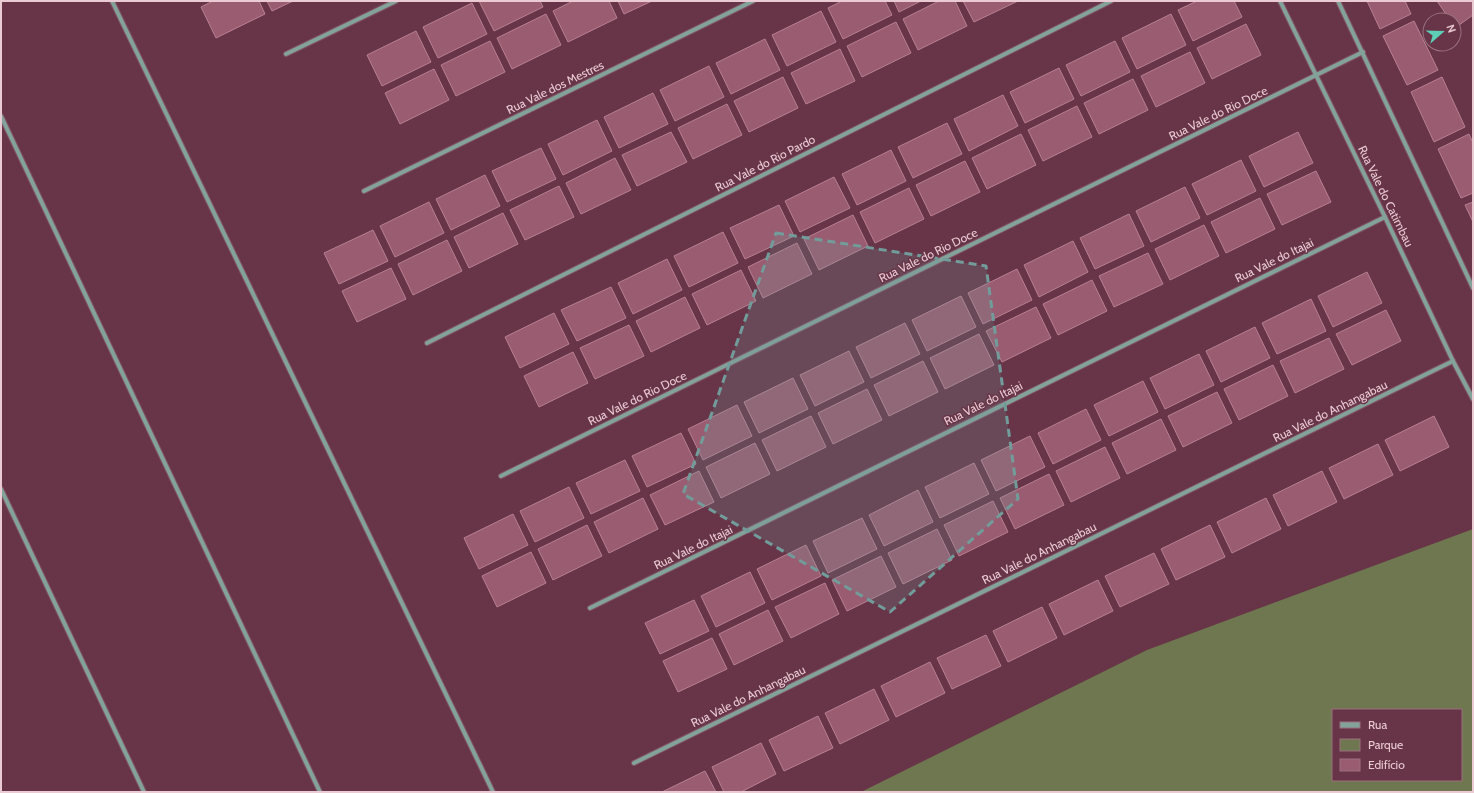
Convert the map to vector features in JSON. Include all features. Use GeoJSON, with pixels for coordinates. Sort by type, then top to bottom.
{"type":"FeatureCollection","features":[{"type":"Feature","properties":{"kind":"street"},"geometry":{"type":"LineString","coordinates":[[112,1],[493,792]]}},
{"type":"Feature","properties":{"kind":"street"},"geometry":{"type":"LineString","coordinates":[[286,54],[396,1]]}},
{"type":"Feature","properties":{"kind":"street","name":"Rua Vale dos Mestres"},"geometry":{"type":"LineString","coordinates":[[364,190],[753,1]]}},
{"type":"Feature","properties":{"kind":"street","name":"Rua Vale do Rio Pardo"},"geometry":{"type":"LineString","coordinates":[[427,343],[1111,1]]}},
{"type":"Feature","properties":{"kind":"street","name":"Rua Vale do Catimbau"},"geometry":{"type":"LineString","coordinates":[[1280,1],[1385,217],[1453,362],[1473,400]]}},
{"type":"Feature","properties":{"kind":"street"},"geometry":{"type":"LineString","coordinates":[[1338,1],[1473,288]]}},
{"type":"Feature","properties":{"kind":"street","name":"Rua Vale do Rio Doce"},"geometry":{"type":"LineString","coordinates":[[500,476],[1363,52]]}},
{"type":"Feature","properties":{"kind":"street"},"geometry":{"type":"LineString","coordinates":[[1,116],[320,792]]}},
{"type":"Feature","properties":{"kind":"street","name":"Rua Vale do Itajai"},"geometry":{"type":"LineString","coordinates":[[590,608],[1385,217]]}},
{"type":"Feature","properties":{"kind":"street","name":"Rua Vale do Anhangabau"},"geometry":{"type":"LineString","coordinates":[[634,763],[1453,362]]}},
{"type":"Feature","properties":{"kind":"street"},"geometry":{"type":"LineString","coordinates":[[1,489],[144,792]]}},
{"type":"Feature","properties":{"kind":"highlighted area"},"geometry":{"type":"Polygon","coordinates":[[[776,233],[986,266],[1018,499],[890,612],[683,494],[776,233]]]}},
{"type":"Feature","properties":{"kind":"green space"},"geometry":{"type":"Polygon","coordinates":[[[1473,529],[1473,792],[861,792],[1147,650],[1473,529]]]}},
{"type":"Feature","properties":{"kind":"building"},"geometry":{"type":"Polygon","coordinates":[[[213,1],[259,1],[265,14],[216,38],[201,7],[213,1]]]}},
{"type":"Feature","properties":{"kind":"building"},"geometry":{"type":"Polygon","coordinates":[[[267,1],[293,1],[272,11],[267,1]]]}},
{"type":"Feature","properties":{"kind":"building"},"geometry":{"type":"Polygon","coordinates":[[[479,1],[540,1],[543,7],[494,31],[479,1]]]}},
{"type":"Feature","properties":{"kind":"building"},"geometry":{"type":"Polygon","coordinates":[[[573,1],[609,1],[617,18],[568,42],[553,11],[573,1]]]}},
{"type":"Feature","properties":{"kind":"building"},"geometry":{"type":"Polygon","coordinates":[[[618,1],[652,1],[624,14],[618,1]]]}},
{"type":"Feature","properties":{"kind":"building"},"geometry":{"type":"Polygon","coordinates":[[[842,1],[885,1],[892,15],[843,39],[828,8],[842,1]]]}},
{"type":"Feature","properties":{"kind":"building"},"geometry":{"type":"Polygon","coordinates":[[[894,1],[921,1],[899,12],[894,1]]]}},
{"type":"Feature","properties":{"kind":"building"},"geometry":{"type":"Polygon","coordinates":[[[939,1],[955,1],[967,26],[918,50],[903,19],[939,1]]]}},
{"type":"Feature","properties":{"kind":"building"},"geometry":{"type":"Polygon","coordinates":[[[963,1],[1018,1],[974,22],[963,1]]]}},
{"type":"Feature","properties":{"kind":"building"},"geometry":{"type":"Polygon","coordinates":[[[1197,1],[1234,1],[1242,17],[1193,41],[1178,10],[1197,1]]]}},
{"type":"Feature","properties":{"kind":"building"},"geometry":{"type":"Polygon","coordinates":[[[1367,1],[1405,1],[1411,14],[1380,29],[1367,1]]]}},
{"type":"Feature","properties":{"kind":"building"},"geometry":{"type":"Polygon","coordinates":[[[1437,1],[1473,1],[1473,15],[1462,23],[1462,12],[1445,12],[1437,1]]]}},
{"type":"Feature","properties":{"kind":"building"},"geometry":{"type":"Polygon","coordinates":[[[472,3],[487,34],[438,58],[423,27],[472,3]]]}},
{"type":"Feature","properties":{"kind":"building"},"geometry":{"type":"Polygon","coordinates":[[[821,11],[836,42],[787,66],[772,35],[821,11]]]}},
{"type":"Feature","properties":{"kind":"building"},"geometry":{"type":"Polygon","coordinates":[[[546,14],[561,45],[512,69],[497,38],[546,14]]]}},
{"type":"Feature","properties":{"kind":"building"},"geometry":{"type":"Polygon","coordinates":[[[1171,14],[1186,45],[1137,69],[1122,38],[1171,14]]]}},
{"type":"Feature","properties":{"kind":"building"},"geometry":{"type":"Polygon","coordinates":[[[1414,21],[1422,37],[1422,52],[1429,52],[1438,70],[1407,85],[1383,36],[1414,21]]]}},
{"type":"Feature","properties":{"kind":"building"},"geometry":{"type":"Polygon","coordinates":[[[896,22],[911,53],[862,77],[847,46],[896,22]]]}},
{"type":"Feature","properties":{"kind":"building"},"geometry":{"type":"Polygon","coordinates":[[[1246,24],[1261,55],[1212,79],[1197,48],[1246,24]]]}},
{"type":"Feature","properties":{"kind":"building"},"geometry":{"type":"Polygon","coordinates":[[[416,31],[431,62],[382,86],[367,55],[416,31]]]}},
{"type":"Feature","properties":{"kind":"building"},"geometry":{"type":"Polygon","coordinates":[[[765,39],[780,70],[731,94],[716,63],[765,39]]]}},
{"type":"Feature","properties":{"kind":"building"},"geometry":{"type":"Polygon","coordinates":[[[490,41],[505,72],[456,96],[441,65],[490,41]]]}},
{"type":"Feature","properties":{"kind":"building"},"geometry":{"type":"Polygon","coordinates":[[[1115,41],[1130,72],[1081,96],[1066,65],[1115,41]]]}},
{"type":"Feature","properties":{"kind":"building"},"geometry":{"type":"Polygon","coordinates":[[[840,49],[855,81],[806,104],[791,73],[840,49]]]}},
{"type":"Feature","properties":{"kind":"building"},"geometry":{"type":"Polygon","coordinates":[[[1190,52],[1205,83],[1156,107],[1141,76],[1190,52]]]}},
{"type":"Feature","properties":{"kind":"building"},"geometry":{"type":"Polygon","coordinates":[[[709,66],[724,97],[675,121],[660,90],[709,66]]]}},
{"type":"Feature","properties":{"kind":"building"},"geometry":{"type":"Polygon","coordinates":[[[1059,68],[1074,99],[1025,123],[1010,92],[1059,68]]]}},
{"type":"Feature","properties":{"kind":"building"},"geometry":{"type":"Polygon","coordinates":[[[434,69],[449,100],[400,124],[385,93],[434,69]]]}},
{"type":"Feature","properties":{"kind":"building"},"geometry":{"type":"Polygon","coordinates":[[[783,77],[798,108],[749,132],[734,101],[783,77]]]}},
{"type":"Feature","properties":{"kind":"building"},"geometry":{"type":"Polygon","coordinates":[[[1442,77],[1465,127],[1434,142],[1411,92],[1442,77]]]}},
{"type":"Feature","properties":{"kind":"building"},"geometry":{"type":"Polygon","coordinates":[[[1133,79],[1148,110],[1099,134],[1084,103],[1133,79]]]}},
{"type":"Feature","properties":{"kind":"building"},"geometry":{"type":"Polygon","coordinates":[[[653,93],[668,124],[619,148],[604,117],[653,93]]]}},
{"type":"Feature","properties":{"kind":"building"},"geometry":{"type":"Polygon","coordinates":[[[1003,95],[1018,126],[969,151],[954,119],[1003,95]]]}},
{"type":"Feature","properties":{"kind":"building"},"geometry":{"type":"Polygon","coordinates":[[[727,104],[742,135],[693,159],[678,128],[727,104]]]}},
{"type":"Feature","properties":{"kind":"building"},"geometry":{"type":"Polygon","coordinates":[[[1077,106],[1092,137],[1043,161],[1028,130],[1077,106]]]}},
{"type":"Feature","properties":{"kind":"building"},"geometry":{"type":"Polygon","coordinates":[[[597,120],[612,151],[563,175],[548,144],[597,120]]]}},
{"type":"Feature","properties":{"kind":"building"},"geometry":{"type":"Polygon","coordinates":[[[947,123],[962,154],[913,178],[898,147],[947,123]]]}},
{"type":"Feature","properties":{"kind":"building"},"geometry":{"type":"Polygon","coordinates":[[[671,132],[687,162],[637,186],[622,155],[671,132]]]}},
{"type":"Feature","properties":{"kind":"building"},"geometry":{"type":"Polygon","coordinates":[[[1298,132],[1313,163],[1264,187],[1249,156],[1298,132]]]}},
{"type":"Feature","properties":{"kind":"building"},"geometry":{"type":"Polygon","coordinates":[[[1021,134],[1036,165],[987,189],[972,158],[1021,134]]]}},
{"type":"Feature","properties":{"kind":"building"},"geometry":{"type":"Polygon","coordinates":[[[1469,134],[1473,143],[1473,193],[1461,198],[1438,149],[1469,134]]]}},
{"type":"Feature","properties":{"kind":"building"},"geometry":{"type":"Polygon","coordinates":[[[541,148],[556,179],[507,202],[492,171],[541,148]]]}},
{"type":"Feature","properties":{"kind":"building"},"geometry":{"type":"Polygon","coordinates":[[[891,150],[906,181],[857,205],[842,174],[891,150]]]}},
{"type":"Feature","properties":{"kind":"building"},"geometry":{"type":"Polygon","coordinates":[[[615,158],[631,190],[581,214],[566,183],[615,158]]]}},
{"type":"Feature","properties":{"kind":"building"},"geometry":{"type":"Polygon","coordinates":[[[1241,160],[1256,191],[1207,215],[1192,184],[1241,160]]]}},
{"type":"Feature","properties":{"kind":"building"},"geometry":{"type":"Polygon","coordinates":[[[965,161],[980,192],[931,216],[916,185],[965,161]]]}},
{"type":"Feature","properties":{"kind":"building"},"geometry":{"type":"Polygon","coordinates":[[[1316,171],[1331,202],[1282,225],[1267,194],[1316,171]]]}},
{"type":"Feature","properties":{"kind":"building"},"geometry":{"type":"Polygon","coordinates":[[[485,175],[500,206],[451,230],[436,199],[485,175]]]}},
{"type":"Feature","properties":{"kind":"building"},"geometry":{"type":"Polygon","coordinates":[[[834,177],[850,208],[800,232],[785,201],[834,177]]]}},
{"type":"Feature","properties":{"kind":"building"},"geometry":{"type":"Polygon","coordinates":[[[559,186],[574,217],[525,240],[510,210],[559,186]]]}},
{"type":"Feature","properties":{"kind":"building"},"geometry":{"type":"Polygon","coordinates":[[[1185,187],[1200,218],[1151,242],[1136,211],[1185,187]]]}},
{"type":"Feature","properties":{"kind":"building"},"geometry":{"type":"Polygon","coordinates":[[[909,188],[924,219],[875,243],[860,212],[909,188]]]}},
{"type":"Feature","properties":{"kind":"building"},"geometry":{"type":"Polygon","coordinates":[[[1260,198],[1275,229],[1226,253],[1211,222],[1260,198]]]}},
{"type":"Feature","properties":{"kind":"building"},"geometry":{"type":"Polygon","coordinates":[[[429,202],[444,233],[395,257],[380,226],[429,202]]]}},
{"type":"Feature","properties":{"kind":"building"},"geometry":{"type":"Polygon","coordinates":[[[1473,202],[1473,222],[1465,205],[1473,202]]]}},
{"type":"Feature","properties":{"kind":"building"},"geometry":{"type":"Polygon","coordinates":[[[779,205],[794,236],[745,259],[730,228],[779,205]]]}},
{"type":"Feature","properties":{"kind":"building"},"geometry":{"type":"Polygon","coordinates":[[[503,213],[518,244],[469,268],[454,237],[503,213]]]}},
{"type":"Feature","properties":{"kind":"building"},"geometry":{"type":"Polygon","coordinates":[[[1129,214],[1144,246],[1095,269],[1080,238],[1129,214]]]}},
{"type":"Feature","properties":{"kind":"building"},"geometry":{"type":"Polygon","coordinates":[[[853,215],[868,246],[819,270],[804,239],[853,215]]]}},
{"type":"Feature","properties":{"kind":"building"},"geometry":{"type":"Polygon","coordinates":[[[1204,225],[1219,256],[1170,280],[1155,249],[1204,225]]]}},
{"type":"Feature","properties":{"kind":"building"},"geometry":{"type":"Polygon","coordinates":[[[373,230],[388,261],[339,284],[324,253],[373,230]]]}},
{"type":"Feature","properties":{"kind":"building"},"geometry":{"type":"Polygon","coordinates":[[[723,232],[738,263],[689,287],[674,256],[723,232]]]}},
{"type":"Feature","properties":{"kind":"building"},"geometry":{"type":"Polygon","coordinates":[[[447,240],[462,271],[413,295],[398,264],[447,240]]]}},
{"type":"Feature","properties":{"kind":"building"},"geometry":{"type":"Polygon","coordinates":[[[1073,241],[1088,272],[1039,297],[1024,265],[1073,241]]]}},
{"type":"Feature","properties":{"kind":"building"},"geometry":{"type":"Polygon","coordinates":[[[797,243],[812,274],[763,298],[748,267],[797,243]]]}},
{"type":"Feature","properties":{"kind":"building"},"geometry":{"type":"Polygon","coordinates":[[[1148,253],[1163,284],[1114,307],[1099,276],[1148,253]]]}},
{"type":"Feature","properties":{"kind":"building"},"geometry":{"type":"Polygon","coordinates":[[[667,259],[682,290],[633,314],[618,283],[667,259]]]}},
{"type":"Feature","properties":{"kind":"building"},"geometry":{"type":"Polygon","coordinates":[[[391,268],[406,299],[357,322],[342,291],[391,268]]]}},
{"type":"Feature","properties":{"kind":"building"},"geometry":{"type":"Polygon","coordinates":[[[1017,269],[1032,300],[983,324],[968,293],[1017,269]]]}},
{"type":"Feature","properties":{"kind":"building"},"geometry":{"type":"Polygon","coordinates":[[[741,270],[756,301],[707,325],[692,294],[741,270]]]}},
{"type":"Feature","properties":{"kind":"building"},"geometry":{"type":"Polygon","coordinates":[[[1367,272],[1382,303],[1333,327],[1318,296],[1367,272]]]}},
{"type":"Feature","properties":{"kind":"building"},"geometry":{"type":"Polygon","coordinates":[[[1092,280],[1107,311],[1058,335],[1043,304],[1092,280]]]}},
{"type":"Feature","properties":{"kind":"building"},"geometry":{"type":"Polygon","coordinates":[[[611,287],[626,318],[577,341],[561,310],[611,287]]]}},
{"type":"Feature","properties":{"kind":"building"},"geometry":{"type":"Polygon","coordinates":[[[961,296],[976,327],[927,351],[912,320],[961,296]]]}},
{"type":"Feature","properties":{"kind":"building"},"geometry":{"type":"Polygon","coordinates":[[[685,297],[700,328],[651,352],[636,321],[685,297]]]}},
{"type":"Feature","properties":{"kind":"building"},"geometry":{"type":"Polygon","coordinates":[[[1311,299],[1326,331],[1277,354],[1262,323],[1311,299]]]}},
{"type":"Feature","properties":{"kind":"building"},"geometry":{"type":"Polygon","coordinates":[[[1036,307],[1051,338],[1002,362],[986,331],[1036,307]]]}},
{"type":"Feature","properties":{"kind":"building"},"geometry":{"type":"Polygon","coordinates":[[[1386,310],[1401,341],[1352,365],[1336,334],[1386,310]]]}},
{"type":"Feature","properties":{"kind":"building"},"geometry":{"type":"Polygon","coordinates":[[[554,313],[569,344],[520,368],[505,337],[554,313]]]}},
{"type":"Feature","properties":{"kind":"building"},"geometry":{"type":"Polygon","coordinates":[[[905,323],[920,354],[871,378],[856,347],[905,323]]]}},
{"type":"Feature","properties":{"kind":"building"},"geometry":{"type":"Polygon","coordinates":[[[629,325],[644,356],[595,379],[580,348],[629,325]]]}},
{"type":"Feature","properties":{"kind":"building"},"geometry":{"type":"Polygon","coordinates":[[[1255,327],[1270,358],[1221,382],[1206,351],[1255,327]]]}},
{"type":"Feature","properties":{"kind":"building"},"geometry":{"type":"Polygon","coordinates":[[[979,334],[994,365],[945,389],[930,358],[979,334]]]}},
{"type":"Feature","properties":{"kind":"building"},"geometry":{"type":"Polygon","coordinates":[[[1329,338],[1344,369],[1295,393],[1280,361],[1329,338]]]}},
{"type":"Feature","properties":{"kind":"building"},"geometry":{"type":"Polygon","coordinates":[[[849,351],[864,382],[815,406],[800,375],[849,351]]]}},
{"type":"Feature","properties":{"kind":"building"},"geometry":{"type":"Polygon","coordinates":[[[573,352],[588,383],[539,407],[524,376],[573,352]]]}},
{"type":"Feature","properties":{"kind":"building"},"geometry":{"type":"Polygon","coordinates":[[[1199,354],[1214,385],[1165,409],[1150,378],[1199,354]]]}},
{"type":"Feature","properties":{"kind":"building"},"geometry":{"type":"Polygon","coordinates":[[[923,361],[938,392],[889,416],[874,385],[923,361]]]}},
{"type":"Feature","properties":{"kind":"building"},"geometry":{"type":"Polygon","coordinates":[[[1273,365],[1288,396],[1239,420],[1224,389],[1273,365]]]}},
{"type":"Feature","properties":{"kind":"building"},"geometry":{"type":"Polygon","coordinates":[[[793,378],[808,409],[759,433],[744,402],[793,378]]]}},
{"type":"Feature","properties":{"kind":"building"},"geometry":{"type":"Polygon","coordinates":[[[1143,381],[1158,412],[1109,436],[1094,405],[1143,381]]]}},
{"type":"Feature","properties":{"kind":"building"},"geometry":{"type":"Polygon","coordinates":[[[867,389],[882,420],[833,444],[818,413],[867,389]]]}},
{"type":"Feature","properties":{"kind":"building"},"geometry":{"type":"Polygon","coordinates":[[[1217,392],[1232,423],[1183,447],[1168,416],[1217,392]]]}},
{"type":"Feature","properties":{"kind":"building"},"geometry":{"type":"Polygon","coordinates":[[[737,405],[752,436],[703,460],[688,429],[737,405]]]}},
{"type":"Feature","properties":{"kind":"building"},"geometry":{"type":"Polygon","coordinates":[[[1086,409],[1101,440],[1053,464],[1038,433],[1086,409]]]}},
{"type":"Feature","properties":{"kind":"building"},"geometry":{"type":"Polygon","coordinates":[[[811,416],[826,447],[777,471],[762,440],[811,416]]]}},
{"type":"Feature","properties":{"kind":"building"},"geometry":{"type":"Polygon","coordinates":[[[1434,416],[1449,447],[1400,471],[1385,440],[1434,416]]]}},
{"type":"Feature","properties":{"kind":"building"},"geometry":{"type":"Polygon","coordinates":[[[1161,419],[1176,450],[1127,474],[1112,443],[1161,419]]]}},
{"type":"Feature","properties":{"kind":"building"},"geometry":{"type":"Polygon","coordinates":[[[681,433],[696,464],[647,487],[632,456],[681,433]]]}},
{"type":"Feature","properties":{"kind":"building"},"geometry":{"type":"Polygon","coordinates":[[[1030,436],[1045,467],[996,491],[981,460],[1030,436]]]}},
{"type":"Feature","properties":{"kind":"building"},"geometry":{"type":"Polygon","coordinates":[[[755,443],[770,474],[721,498],[706,467],[755,443]]]}},
{"type":"Feature","properties":{"kind":"building"},"geometry":{"type":"Polygon","coordinates":[[[1378,444],[1393,475],[1344,499],[1329,468],[1378,444]]]}},
{"type":"Feature","properties":{"kind":"building"},"geometry":{"type":"Polygon","coordinates":[[[1105,447],[1120,478],[1071,502],[1056,471],[1105,447]]]}},
{"type":"Feature","properties":{"kind":"building"},"geometry":{"type":"Polygon","coordinates":[[[625,460],[640,491],[591,514],[576,483],[625,460]]]}},
{"type":"Feature","properties":{"kind":"building"},"geometry":{"type":"Polygon","coordinates":[[[974,463],[989,494],[940,518],[925,487],[974,463]]]}},
{"type":"Feature","properties":{"kind":"building"},"geometry":{"type":"Polygon","coordinates":[[[699,471],[714,502],[665,525],[650,495],[699,471]]]}},
{"type":"Feature","properties":{"kind":"building"},"geometry":{"type":"Polygon","coordinates":[[[1322,471],[1337,502],[1288,526],[1273,495],[1322,471]]]}},
{"type":"Feature","properties":{"kind":"building"},"geometry":{"type":"Polygon","coordinates":[[[1049,474],[1064,505],[1015,529],[1000,498],[1049,474]]]}},
{"type":"Feature","properties":{"kind":"building"},"geometry":{"type":"Polygon","coordinates":[[[569,487],[584,518],[535,542],[520,511],[569,487]]]}},
{"type":"Feature","properties":{"kind":"building"},"geometry":{"type":"Polygon","coordinates":[[[918,490],[933,522],[884,546],[869,515],[918,490]]]}},
{"type":"Feature","properties":{"kind":"building"},"geometry":{"type":"Polygon","coordinates":[[[643,498],[658,529],[609,553],[594,522],[643,498]]]}},
{"type":"Feature","properties":{"kind":"building"},"geometry":{"type":"Polygon","coordinates":[[[1266,498],[1281,529],[1232,553],[1217,522],[1266,498]]]}},
{"type":"Feature","properties":{"kind":"building"},"geometry":{"type":"Polygon","coordinates":[[[993,501],[1008,532],[959,556],[944,525],[993,501]]]}},
{"type":"Feature","properties":{"kind":"building"},"geometry":{"type":"Polygon","coordinates":[[[513,514],[528,545],[479,569],[464,538],[513,514]]]}},
{"type":"Feature","properties":{"kind":"building"},"geometry":{"type":"Polygon","coordinates":[[[862,518],[877,549],[828,573],[813,541],[862,518]]]}},
{"type":"Feature","properties":{"kind":"building"},"geometry":{"type":"Polygon","coordinates":[[[587,525],[602,556],[553,580],[538,549],[587,525]]]}},
{"type":"Feature","properties":{"kind":"building"},"geometry":{"type":"Polygon","coordinates":[[[1210,525],[1225,557],[1176,580],[1161,549],[1210,525]]]}},
{"type":"Feature","properties":{"kind":"building"},"geometry":{"type":"Polygon","coordinates":[[[937,529],[952,560],[903,584],[888,553],[937,529]]]}},
{"type":"Feature","properties":{"kind":"building"},"geometry":{"type":"Polygon","coordinates":[[[806,545],[821,576],[772,600],[757,569],[806,545]]]}},
{"type":"Feature","properties":{"kind":"building"},"geometry":{"type":"Polygon","coordinates":[[[531,552],[546,583],[497,607],[482,576],[531,552]]]}},
{"type":"Feature","properties":{"kind":"building"},"geometry":{"type":"Polygon","coordinates":[[[1154,553],[1169,584],[1120,607],[1105,576],[1154,553]]]}},
{"type":"Feature","properties":{"kind":"building"},"geometry":{"type":"Polygon","coordinates":[[[881,556],[896,587],[847,611],[832,580],[881,556]]]}},
{"type":"Feature","properties":{"kind":"building"},"geometry":{"type":"Polygon","coordinates":[[[750,572],[765,603],[716,627],[701,596],[750,572]]]}},
{"type":"Feature","properties":{"kind":"building"},"geometry":{"type":"Polygon","coordinates":[[[1098,580],[1113,611],[1064,635],[1049,604],[1098,580]]]}},
{"type":"Feature","properties":{"kind":"building"},"geometry":{"type":"Polygon","coordinates":[[[825,583],[839,614],[791,638],[775,607],[825,583]]]}},
{"type":"Feature","properties":{"kind":"building"},"geometry":{"type":"Polygon","coordinates":[[[694,600],[709,631],[660,654],[645,623],[694,600]]]}},
{"type":"Feature","properties":{"kind":"building"},"geometry":{"type":"Polygon","coordinates":[[[1042,607],[1057,638],[1008,662],[993,631],[1042,607]]]}},
{"type":"Feature","properties":{"kind":"building"},"geometry":{"type":"Polygon","coordinates":[[[768,610],[783,641],[734,665],[719,634],[768,610]]]}},
{"type":"Feature","properties":{"kind":"building"},"geometry":{"type":"Polygon","coordinates":[[[986,635],[1001,666],[952,689],[937,658],[986,635]]]}},
{"type":"Feature","properties":{"kind":"building"},"geometry":{"type":"Polygon","coordinates":[[[712,638],[727,669],[678,692],[663,661],[712,638]]]}},
{"type":"Feature","properties":{"kind":"building"},"geometry":{"type":"Polygon","coordinates":[[[930,662],[945,693],[896,717],[881,686],[930,662]]]}},
{"type":"Feature","properties":{"kind":"building"},"geometry":{"type":"Polygon","coordinates":[[[874,689],[889,720],[840,744],[825,713],[874,689]]]}},
{"type":"Feature","properties":{"kind":"building"},"geometry":{"type":"Polygon","coordinates":[[[818,716],[833,748],[784,771],[769,740],[818,716]]]}},
{"type":"Feature","properties":{"kind":"building"},"geometry":{"type":"Polygon","coordinates":[[[761,743],[776,774],[741,792],[724,792],[712,767],[761,743]]]}},
{"type":"Feature","properties":{"kind":"building"},"geometry":{"type":"Polygon","coordinates":[[[705,771],[716,792],[662,792],[705,771]]]}}]}
